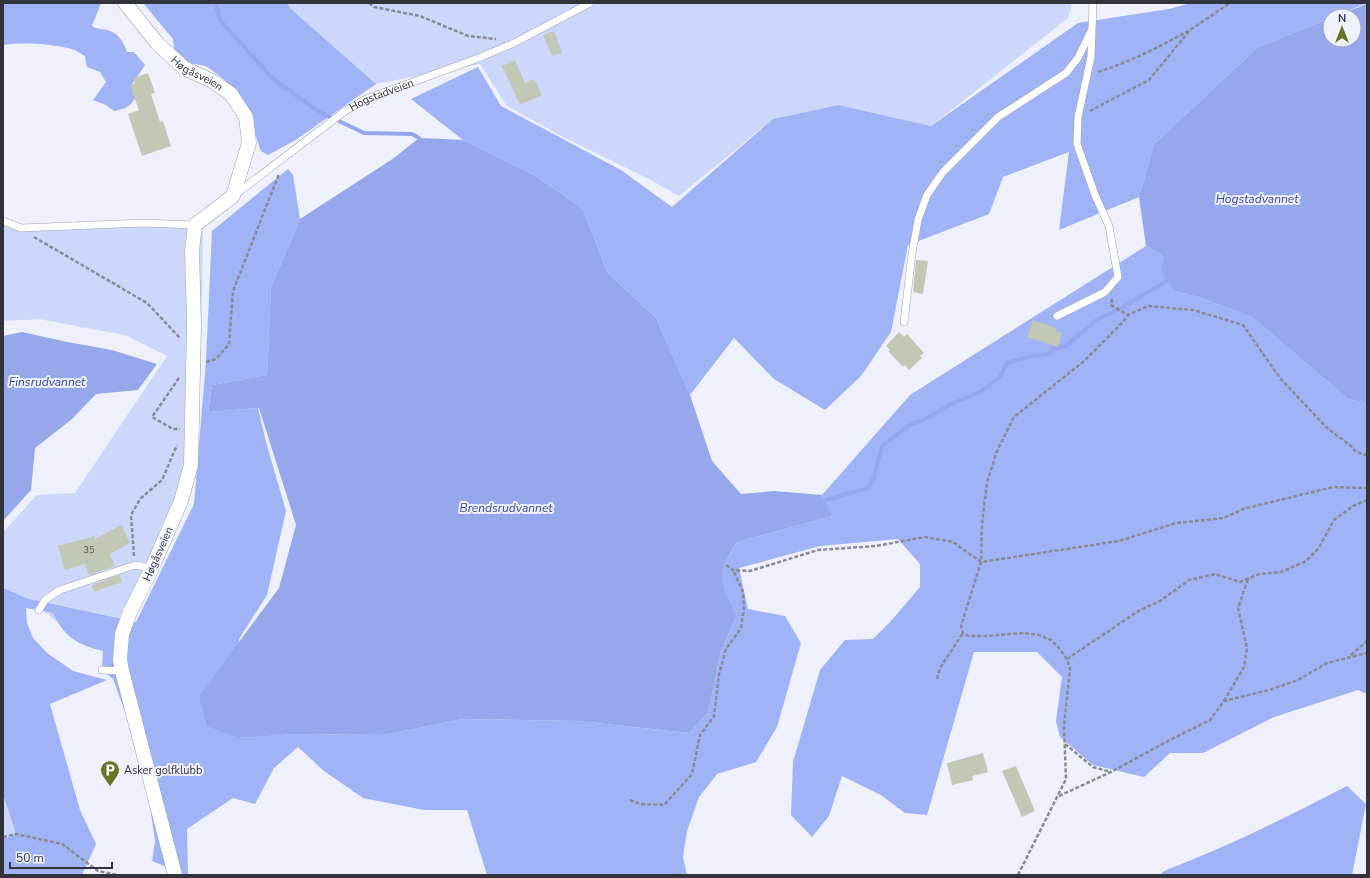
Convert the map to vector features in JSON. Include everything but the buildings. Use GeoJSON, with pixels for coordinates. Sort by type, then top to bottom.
{"type":"FeatureCollection","features":[{"type":"Feature","properties":{"kind":"street","name":"Høgåsveien"},"geometry":{"type":"LineString","coordinates":[[125,3],[157,43],[184,68],[212,81],[231,94],[246,117],[249,143],[233,196]]}},
{"type":"Feature","properties":{"kind":"street","name":"Hogstadveien"},"geometry":{"type":"LineString","coordinates":[[195,225],[233,196]]}},
{"type":"Feature","properties":{"kind":"street","name":"Høgåsveien"},"geometry":{"type":"LineString","coordinates":[[175,875],[120,659],[122,634],[130,612],[152,568],[181,501],[191,465],[194,366],[192,250],[195,225]]}},
{"type":"Feature","properties":{"kind":"lane","name":"Hogstadveien"},"geometry":{"type":"LineString","coordinates":[[233,196],[286,158],[345,111],[366,99],[505,47],[590,3]]}},
{"type":"Feature","properties":{"kind":"lane"},"geometry":{"type":"LineString","coordinates":[[1057,316],[1105,292],[1118,277],[1109,226],[1095,195],[1077,144],[1078,117],[1091,57],[1093,3]]}},
{"type":"Feature","properties":{"kind":"lane"},"geometry":{"type":"LineString","coordinates":[[904,322],[912,254],[918,220],[927,195],[943,172],[998,117],[1066,73],[1078,58],[1092,31]]}},
{"type":"Feature","properties":{"kind":"lane"},"geometry":{"type":"LineString","coordinates":[[4,222],[20,228],[144,223],[195,225]]}},
{"type":"Feature","properties":{"kind":"lane"},"geometry":{"type":"LineString","coordinates":[[39,610],[45,600],[60,590],[135,565],[152,568]]}},
{"type":"Feature","properties":{"kind":"lane"},"geometry":{"type":"LineString","coordinates":[[102,670],[122,671]]}},
{"type":"Feature","properties":{"kind":"path"},"geometry":{"type":"LineString","coordinates":[[369,3],[374,7],[420,16],[468,36],[497,39],[505,47]]}},
{"type":"Feature","properties":{"kind":"path"},"geometry":{"type":"LineString","coordinates":[[1087,75],[1115,67],[1160,46],[1190,30],[1230,3]]}},
{"type":"Feature","properties":{"kind":"path"},"geometry":{"type":"LineString","coordinates":[[1078,117],[1149,80],[1190,30]]}},
{"type":"Feature","properties":{"kind":"path"},"geometry":{"type":"LineString","coordinates":[[194,366],[216,359],[228,344],[233,291],[286,158]]}},
{"type":"Feature","properties":{"kind":"path"},"geometry":{"type":"LineString","coordinates":[[20,228],[147,303],[194,351]]}},
{"type":"Feature","properties":{"kind":"path"},"geometry":{"type":"LineString","coordinates":[[1111,305],[1128,315]]}},
{"type":"Feature","properties":{"kind":"path"},"geometry":{"type":"LineString","coordinates":[[937,679],[940,668],[963,634],[961,626],[981,562],[982,524],[987,482],[997,451],[1014,417],[1083,362],[1128,315],[1148,306],[1155,306],[1193,310],[1243,326],[1280,378],[1326,427],[1351,446],[1356,452],[1367,455]]}},
{"type":"Feature","properties":{"kind":"path"},"geometry":{"type":"LineString","coordinates":[[177,383],[152,417],[173,429],[183,429],[181,435]]}},
{"type":"Feature","properties":{"kind":"path"},"geometry":{"type":"LineString","coordinates":[[135,565],[131,515],[140,499],[162,480],[179,440]]}},
{"type":"Feature","properties":{"kind":"path"},"geometry":{"type":"LineString","coordinates":[[726,565],[733,570],[750,571],[818,550],[876,546],[925,537],[952,542],[981,562],[1119,541],[1176,523],[1224,518],[1242,509],[1333,486],[1367,488]]}},
{"type":"Feature","properties":{"kind":"path"},"geometry":{"type":"LineString","coordinates":[[1067,658],[1140,610],[1160,601],[1189,580],[1215,574],[1240,582],[1260,574],[1281,572],[1306,561],[1318,549],[1334,520],[1353,506],[1367,500]]}},
{"type":"Feature","properties":{"kind":"path"},"geometry":{"type":"LineString","coordinates":[[630,800],[640,804],[664,805],[692,774],[700,735],[714,716],[719,674],[726,649],[741,628],[744,607],[742,592],[733,570]]}},
{"type":"Feature","properties":{"kind":"path"},"geometry":{"type":"LineString","coordinates":[[1059,796],[1111,772],[1168,740],[1210,720],[1224,701],[1244,667],[1247,648],[1238,608],[1248,579]]}},
{"type":"Feature","properties":{"kind":"path"},"geometry":{"type":"LineString","coordinates":[[963,634],[968,636],[1023,633],[1039,635],[1051,640],[1067,658],[1070,669],[1064,726],[1066,779],[1059,796],[1018,875]]}},
{"type":"Feature","properties":{"kind":"path"},"geometry":{"type":"LineString","coordinates":[[1351,656],[1367,641]]}},
{"type":"Feature","properties":{"kind":"path"},"geometry":{"type":"LineString","coordinates":[[1224,701],[1269,690],[1298,680],[1327,663],[1367,653]]}},
{"type":"Feature","properties":{"kind":"path"},"geometry":{"type":"LineString","coordinates":[[1065,744],[1093,766],[1111,772]]}},
{"type":"Feature","properties":{"kind":"path"},"geometry":{"type":"LineString","coordinates":[[3,837],[16,834],[62,844],[98,871],[117,875]]}},
{"type":"Feature","properties":{"kind":"shaded area"},"geometry":{"type":"Polygon","coordinates":[[[3,3],[101,3],[92,26],[116,34],[123,42],[127,52],[134,52],[145,65],[131,86],[135,98],[131,104],[114,111],[106,105],[93,100],[106,82],[100,72],[87,67],[85,56],[74,50],[64,47],[38,44],[3,45],[3,3]]]}},
{"type":"Feature","properties":{"kind":"shaded area"},"geometry":{"type":"Polygon","coordinates":[[[143,3],[287,3],[291,9],[376,84],[294,141],[268,155],[261,151],[248,114],[225,80],[206,66],[195,64],[176,65],[173,39],[143,3]]]}},
{"type":"Feature","properties":{"kind":"shaded area"},"geometry":{"type":"Polygon","coordinates":[[[287,3],[1072,3],[1068,18],[931,126],[838,105],[773,119],[679,196],[649,179],[561,136],[506,105],[480,64],[376,84],[291,9],[287,3]]]}},
{"type":"Feature","properties":{"kind":"shaded area"},"geometry":{"type":"Polygon","coordinates":[[[1191,3],[1367,3],[1355,8],[1322,8],[1322,21],[1258,47],[1154,144],[1139,197],[1059,230],[1069,152],[1003,177],[989,214],[908,245],[891,332],[861,376],[825,410],[774,379],[734,338],[690,395],[656,318],[607,272],[583,209],[536,176],[463,140],[411,99],[478,67],[501,106],[621,170],[672,207],[773,119],[838,105],[931,126],[1078,23],[1169,9],[1191,3]]]}},
{"type":"Feature","properties":{"kind":"shaded area"},"geometry":{"type":"Polygon","coordinates":[[[288,169],[293,175],[300,219],[271,287],[267,375],[212,385],[208,412],[258,408],[286,511],[267,595],[239,639],[238,738],[294,734],[384,735],[463,719],[578,721],[689,733],[708,713],[721,651],[737,615],[723,586],[722,578],[725,564],[737,542],[833,516],[822,495],[910,395],[1146,246],[1164,257],[1175,291],[1198,297],[1252,317],[1348,399],[1367,403],[1367,694],[1358,690],[1274,717],[1203,753],[1170,753],[1144,777],[1093,765],[1060,737],[1056,721],[1062,677],[1037,652],[974,652],[927,815],[905,813],[881,795],[842,776],[829,816],[812,837],[791,815],[793,762],[820,670],[845,640],[873,639],[892,620],[920,587],[920,564],[898,539],[820,546],[739,568],[748,609],[785,616],[801,643],[777,727],[756,762],[717,774],[699,797],[687,831],[683,857],[687,875],[487,875],[467,810],[424,810],[363,798],[324,771],[298,747],[274,768],[255,804],[233,798],[187,829],[188,875],[185,875],[152,861],[155,841],[144,764],[113,679],[102,670],[103,651],[86,646],[73,639],[62,628],[53,613],[26,608],[27,623],[33,638],[47,653],[73,671],[107,680],[50,704],[80,810],[96,844],[82,875],[3,875],[3,838],[16,834],[3,794],[3,588],[29,599],[136,622],[194,504],[206,361],[212,231],[288,169]]]}},
{"type":"Feature","properties":{"kind":"shaded area"},"geometry":{"type":"Polygon","coordinates":[[[3,218],[20,229],[203,225],[201,369],[190,493],[134,617],[81,641],[29,599],[3,588],[3,532],[37,495],[75,493],[167,356],[125,335],[39,319],[3,321],[3,218]]]}},
{"type":"Feature","properties":{"kind":"shaded area"},"geometry":{"type":"Polygon","coordinates":[[[1347,786],[1366,804],[1352,875],[1160,875],[1164,871],[1257,831],[1347,786]]]}},
{"type":"Feature","properties":{"kind":"shaded area"},"geometry":{"type":"Polygon","coordinates":[[[3,794],[16,834],[3,837],[3,794]]]}},
{"type":"Feature","properties":{"kind":"water","name":"Hogstadvannet"},"geometry":{"type":"Polygon","coordinates":[[[1367,4],[1367,403],[1348,399],[1252,317],[1198,297],[1175,291],[1161,270],[1164,257],[1146,246],[1139,197],[1154,144],[1258,47],[1322,21],[1322,48],[1362,48],[1362,8],[1357,8],[1367,4]]]}},
{"type":"Feature","properties":{"kind":"water","name":"Brendsrudvannet"},"geometry":{"type":"Polygon","coordinates":[[[419,138],[463,140],[536,176],[583,209],[607,272],[656,318],[690,395],[712,461],[741,494],[774,491],[822,495],[833,516],[737,542],[725,563],[722,578],[727,594],[737,615],[721,651],[708,713],[689,733],[578,721],[463,719],[384,735],[295,734],[238,738],[207,726],[199,696],[279,588],[296,525],[259,408],[208,412],[212,385],[267,375],[271,287],[300,219],[394,158],[419,138]]]}},
{"type":"Feature","properties":{"kind":"water","name":"Finsrudvannet"},"geometry":{"type":"Polygon","coordinates":[[[22,332],[112,350],[157,364],[138,390],[96,394],[72,419],[35,448],[31,490],[3,521],[3,336],[22,332]]]}},
{"type":"Feature","properties":{"kind":"waterway"},"geometry":{"type":"LineString","coordinates":[[215,3],[221,21],[272,78],[318,111],[364,133],[412,134],[419,138]]}},
{"type":"Feature","properties":{"kind":"waterway"},"geometry":{"type":"LineString","coordinates":[[826,500],[868,488],[874,477],[882,446],[911,424],[924,420],[949,405],[980,392],[1000,377],[1007,363],[1032,356],[1047,355],[1054,349],[1066,346],[1095,321],[1125,306],[1167,281]]}},
{"type":"Feature","properties":{"kind":"place","name":"Asker golfklubb"},"geometry":{"type":"Point","coordinates":[110,787]}}]}
